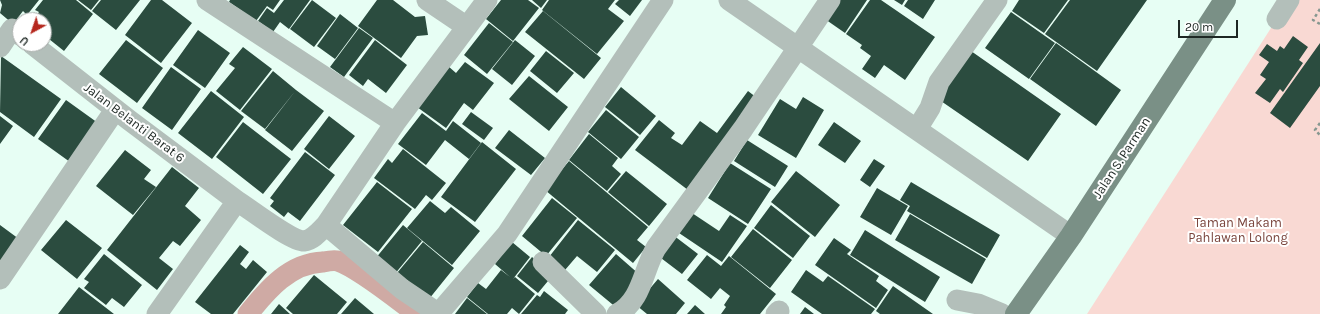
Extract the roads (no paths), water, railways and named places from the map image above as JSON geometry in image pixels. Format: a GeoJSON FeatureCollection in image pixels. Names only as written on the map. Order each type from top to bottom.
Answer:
{"type":"FeatureCollection","features":[{"type":"Feature","properties":{"kind":"main road","name":"Jalan S. Parman"},"geometry":{"type":"LineString","coordinates":[[1016,314],[1071,236],[1225,0]]}},
{"type":"Feature","properties":{"kind":"street"},"geometry":{"type":"LineString","coordinates":[[206,0],[395,123]]}},
{"type":"Feature","properties":{"kind":"street"},"geometry":{"type":"LineString","coordinates":[[427,0],[468,27]]}},
{"type":"Feature","properties":{"kind":"street","name":"Jalan Belanti Barat 6"},"geometry":{"type":"LineString","coordinates":[[42,52],[115,110],[237,201],[288,235],[303,241],[313,238],[326,225],[395,123],[487,0]]}},
{"type":"Feature","properties":{"kind":"street"},"geometry":{"type":"LineString","coordinates":[[326,225],[402,289],[439,314],[507,234],[663,0]]}},
{"type":"Feature","properties":{"kind":"street"},"geometry":{"type":"LineString","coordinates":[[729,0],[1071,236]]}},
{"type":"Feature","properties":{"kind":"street"},"geometry":{"type":"LineString","coordinates":[[617,314],[623,311],[634,299],[641,285],[648,260],[799,48],[830,0]]}},
{"type":"Feature","properties":{"kind":"street"},"geometry":{"type":"LineString","coordinates":[[918,129],[930,108],[939,82],[997,0]]}},
{"type":"Feature","properties":{"kind":"street"},"geometry":{"type":"LineString","coordinates":[[1277,19],[1289,0]]}},
{"type":"Feature","properties":{"kind":"street"},"geometry":{"type":"LineString","coordinates":[[0,47],[11,27]]}},
{"type":"Feature","properties":{"kind":"street"},"geometry":{"type":"LineString","coordinates":[[0,279],[115,110]]}},
{"type":"Feature","properties":{"kind":"street"},"geometry":{"type":"LineString","coordinates":[[157,314],[237,201]]}},
{"type":"Feature","properties":{"kind":"street"},"geometry":{"type":"LineString","coordinates":[[543,262],[596,314]]}},
{"type":"Feature","properties":{"kind":"street"},"geometry":{"type":"LineString","coordinates":[[957,300],[978,304],[1002,314]]}},
{"type":"Feature","properties":{"kind":"waterway"},"geometry":{"type":"LineString","coordinates":[[248,314],[271,287],[280,279],[300,267],[329,261],[338,261],[357,270],[417,314]]}},
{"type":"Feature","properties":{"kind":"park label","name":"Taman Makam Pahlawan Lolong"},"geometry":{"type":"Point","coordinates":[1238,230]}}]}
